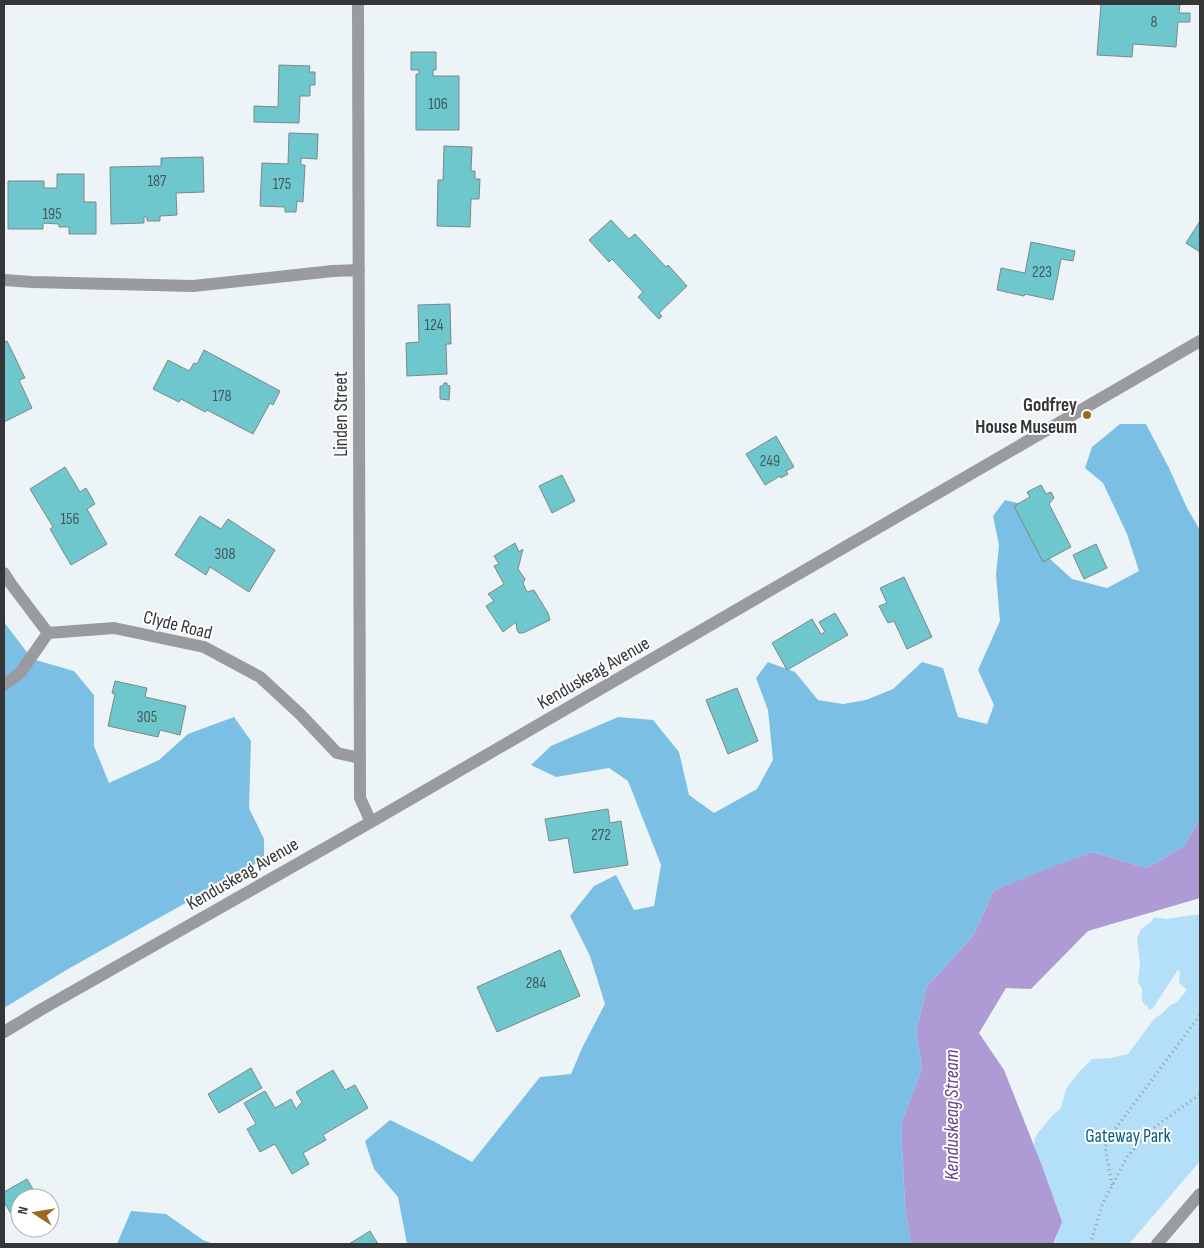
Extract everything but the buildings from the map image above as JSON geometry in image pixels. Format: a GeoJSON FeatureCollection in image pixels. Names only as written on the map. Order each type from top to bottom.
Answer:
{"type":"FeatureCollection","features":[{"type":"Feature","properties":{"kind":"street","name":"Linden Street"},"geometry":{"type":"LineString","coordinates":[[358,4],[360,798],[371,822]]}},
{"type":"Feature","properties":{"kind":"street"},"geometry":{"type":"LineString","coordinates":[[4,280],[192,286],[359,270]]}},
{"type":"Feature","properties":{"kind":"street","name":"Kenduskeag Avenue"},"geometry":{"type":"LineString","coordinates":[[4,1032],[1200,342]]}},
{"type":"Feature","properties":{"kind":"street"},"geometry":{"type":"LineString","coordinates":[[4,573],[48,633],[20,673],[4,685]]}},
{"type":"Feature","properties":{"kind":"street","name":"Clyde Road"},"geometry":{"type":"LineString","coordinates":[[48,633],[114,628],[204,647],[260,677],[300,714],[337,753],[360,758]]}},
{"type":"Feature","properties":{"kind":"street"},"geometry":{"type":"LineString","coordinates":[[1157,1244],[1200,1194]]}},
{"type":"Feature","properties":{"kind":"path"},"geometry":{"type":"LineString","coordinates":[[1112,1185],[1105,1147],[1113,1132],[1200,1015]]}},
{"type":"Feature","properties":{"kind":"path"},"geometry":{"type":"LineString","coordinates":[[1090,1244],[1103,1204],[1127,1157],[1152,1129],[1200,1094]]}},
{"type":"Feature","properties":{"kind":"green space","name":"Gateway Park"},"geometry":{"type":"Polygon","coordinates":[[[1200,914],[1200,1161],[1129,1244],[1054,1244],[1057,1234],[1034,1145],[1035,1138],[1061,1108],[1066,1089],[1092,1059],[1111,1058],[1128,1054],[1155,1018],[1177,1002],[1187,990],[1179,983],[1180,972],[1178,970],[1153,1008],[1149,1010],[1147,1005],[1145,1005],[1142,1001],[1142,989],[1138,982],[1140,964],[1137,938],[1141,929],[1151,922],[1154,917],[1166,919],[1200,914]]]}},
{"type":"Feature","properties":{"kind":"shaded area"},"geometry":{"type":"Polygon","coordinates":[[[1120,424],[1146,424],[1187,508],[1200,530],[1200,817],[1184,846],[1147,868],[1092,852],[994,890],[973,936],[927,986],[916,1032],[922,1068],[901,1124],[905,1207],[911,1244],[407,1244],[398,1197],[374,1169],[365,1141],[390,1120],[472,1162],[540,1077],[571,1074],[605,1004],[590,956],[570,916],[594,886],[616,875],[634,910],[654,906],[661,865],[628,781],[609,768],[556,777],[531,765],[551,746],[618,717],[653,720],[679,752],[689,795],[714,813],[757,789],[773,760],[768,710],[756,678],[768,662],[795,672],[818,700],[843,704],[866,700],[893,689],[922,662],[943,668],[958,717],[987,724],[994,705],[978,670],[1000,621],[996,575],[999,545],[993,516],[1005,500],[1025,505],[1038,548],[1072,579],[1107,588],[1139,571],[1127,534],[1103,483],[1085,468],[1092,447],[1120,424]]]}},
{"type":"Feature","properties":{"kind":"shaded area"},"geometry":{"type":"Polygon","coordinates":[[[4,622],[32,659],[74,671],[94,695],[94,746],[109,783],[159,760],[188,734],[234,717],[251,741],[249,808],[264,839],[264,859],[68,969],[4,1008],[4,622]]]}},
{"type":"Feature","properties":{"kind":"shaded area"},"geometry":{"type":"Polygon","coordinates":[[[131,1211],[166,1214],[203,1240],[213,1244],[117,1244],[131,1211]]]}},
{"type":"Feature","properties":{"kind":"water","name":"Kenduskeag Stream"},"geometry":{"type":"Polygon","coordinates":[[[1200,817],[1200,898],[1088,931],[1031,989],[1006,988],[979,1033],[1004,1070],[1062,1222],[1053,1244],[911,1244],[905,1207],[901,1124],[922,1068],[916,1032],[927,986],[973,936],[994,890],[1092,852],[1147,868],[1184,846],[1200,817]]]}},
{"type":"Feature","properties":{"kind":"place","name":"Godfrey House Museum"},"geometry":{"type":"Point","coordinates":[1087,415]}}]}
